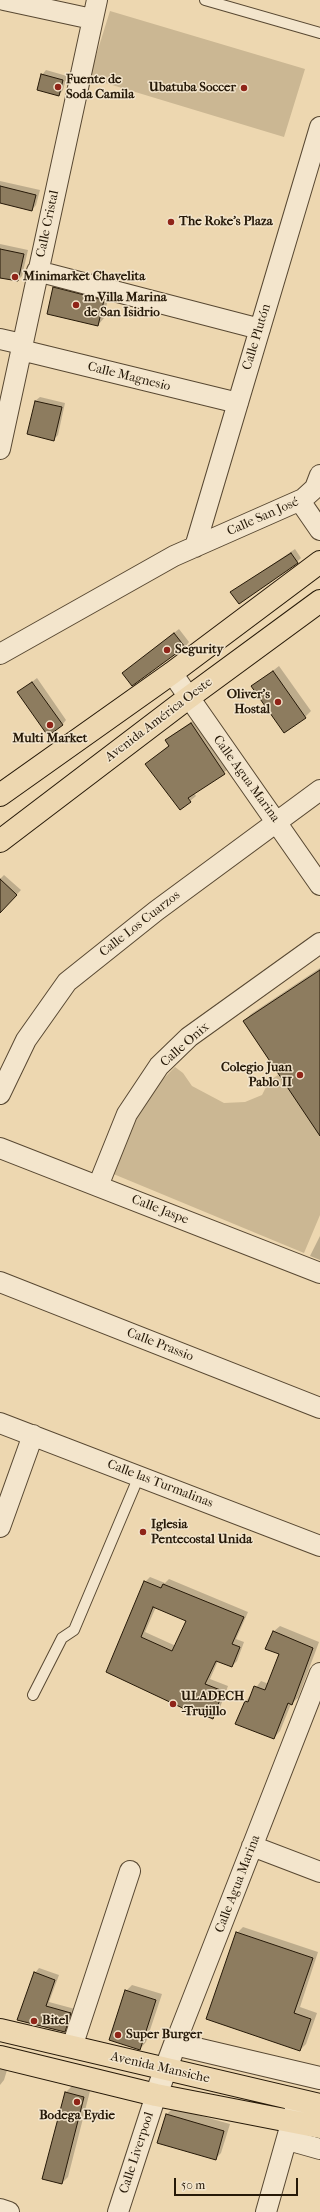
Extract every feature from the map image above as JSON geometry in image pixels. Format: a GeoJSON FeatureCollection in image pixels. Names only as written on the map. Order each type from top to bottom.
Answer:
{"type":"FeatureCollection","features":[{"type":"Feature","properties":{"kind":"main road"},"geometry":{"type":"LineString","coordinates":[[0,795],[172,673],[320,562]]}},
{"type":"Feature","properties":{"kind":"main road","name":"Avenida América Oeste"},"geometry":{"type":"LineString","coordinates":[[0,841],[188,698],[320,601]]}},
{"type":"Feature","properties":{"kind":"main road","name":"Avenida Mansiche"},"geometry":{"type":"LineString","coordinates":[[0,2030],[320,2105]]}},
{"type":"Feature","properties":{"kind":"main road","name":"Avenida Mansiche"},"geometry":{"type":"LineString","coordinates":[[0,2057],[156,2095],[290,2130],[320,2127]]}},
{"type":"Feature","properties":{"kind":"street"},"geometry":{"type":"LineString","coordinates":[[4,0],[92,19]]}},
{"type":"Feature","properties":{"kind":"street","name":"Calle Cristal"},"geometry":{"type":"LineString","coordinates":[[0,449],[37,271],[97,0]]}},
{"type":"Feature","properties":{"kind":"street","name":"Calle Plutón"},"geometry":{"type":"LineString","coordinates":[[195,547],[320,127]]}},
{"type":"Feature","properties":{"kind":"street"},"geometry":{"type":"LineString","coordinates":[[37,271],[260,329]]}},
{"type":"Feature","properties":{"kind":"street","name":"Calle Magnesio"},"geometry":{"type":"LineString","coordinates":[[0,339],[21,347],[238,403]]}},
{"type":"Feature","properties":{"kind":"street","name":"Calle San José"},"geometry":{"type":"LineString","coordinates":[[0,654],[174,556],[300,501],[315,488],[320,475]]}},
{"type":"Feature","properties":{"kind":"street"},"geometry":{"type":"LineString","coordinates":[[300,501],[320,530]]}},
{"type":"Feature","properties":{"kind":"street","name":"Calle Agua Marina"},"geometry":{"type":"LineString","coordinates":[[172,673],[188,698],[277,820],[320,885]]}},
{"type":"Feature","properties":{"kind":"street","name":"Calle Los Cuarzos"},"geometry":{"type":"LineString","coordinates":[[0,1094],[26,1040],[67,982],[156,911],[277,820],[320,790]]}},
{"type":"Feature","properties":{"kind":"street","name":"Calle Onix"},"geometry":{"type":"LineString","coordinates":[[98,1186],[127,1114],[159,1066],[189,1037],[320,944]]}},
{"type":"Feature","properties":{"kind":"street","name":"Calle Jaspe"},"geometry":{"type":"LineString","coordinates":[[0,1148],[320,1272]]}},
{"type":"Feature","properties":{"kind":"street","name":"Calle Prassio"},"geometry":{"type":"LineString","coordinates":[[0,1282],[320,1408]]}},
{"type":"Feature","properties":{"kind":"street","name":"Calle las Turmalinas"},"geometry":{"type":"LineString","coordinates":[[0,1423],[320,1546]]}},
{"type":"Feature","properties":{"kind":"street"},"geometry":{"type":"LineString","coordinates":[[0,1527],[34,1435]]}},
{"type":"Feature","properties":{"kind":"street","name":"Calle Agua Marina"},"geometry":{"type":"LineString","coordinates":[[156,2095],[320,1673]]}},
{"type":"Feature","properties":{"kind":"street"},"geometry":{"type":"LineString","coordinates":[[252,1846],[320,1872]]}},
{"type":"Feature","properties":{"kind":"street"},"geometry":{"type":"LineString","coordinates":[[72,2047],[130,1871]]}},
{"type":"Feature","properties":{"kind":"street","name":"Avenida Mansiche"},"geometry":{"type":"LineString","coordinates":[[175,2044],[320,2078]]}},
{"type":"Feature","properties":{"kind":"street","name":"Calle Liverpool"},"geometry":{"type":"LineString","coordinates":[[118,2212],[156,2095]]}},
{"type":"Feature","properties":{"kind":"street"},"geometry":{"type":"LineString","coordinates":[[266,2212],[290,2130],[297,2100]]}},
{"type":"Feature","properties":{"kind":"street"},"geometry":{"type":"LineString","coordinates":[[290,2130],[320,2149]]}},
{"type":"Feature","properties":{"kind":"street"},"geometry":{"type":"LineString","coordinates":[[0,2209],[9,2212]]}},
{"type":"Feature","properties":{"kind":"lane"},"geometry":{"type":"LineString","coordinates":[[205,0],[320,33]]}},
{"type":"Feature","properties":{"kind":"lane"},"geometry":{"type":"LineString","coordinates":[[32,1695],[62,1638],[74,1630],[139,1476]]}},
{"type":"Feature","properties":{"kind":"shaded area"},"geometry":{"type":"Polygon","coordinates":[[[110,11],[305,69],[284,137],[89,78],[110,11]]]}},
{"type":"Feature","properties":{"kind":"shaded area"},"geometry":{"type":"Polygon","coordinates":[[[175,1067],[183,1073],[192,1086],[224,1103],[245,1102],[262,1095],[269,1081],[278,1075],[320,1129],[320,1215],[304,1253],[111,1173],[130,1127],[162,1080],[175,1067]]]}},
{"type":"Feature","properties":{"kind":"building"},"geometry":{"type":"Polygon","coordinates":[[[41,74],[63,80],[59,96],[37,90],[41,74]]]}},
{"type":"Feature","properties":{"kind":"building"},"geometry":{"type":"Polygon","coordinates":[[[0,186],[36,195],[32,211],[0,203],[0,186]]]}},
{"type":"Feature","properties":{"kind":"building"},"geometry":{"type":"Polygon","coordinates":[[[0,249],[24,254],[18,281],[0,278],[0,249]]]}},
{"type":"Feature","properties":{"kind":"building","name":"m Villa Marina de San Isidrio"},"geometry":{"type":"Polygon","coordinates":[[[53,287],[104,300],[98,326],[47,314],[53,287]]]}},
{"type":"Feature","properties":{"kind":"building"},"geometry":{"type":"Polygon","coordinates":[[[35,401],[62,407],[54,441],[27,434],[35,401]]]}},
{"type":"Feature","properties":{"kind":"building"},"geometry":{"type":"Polygon","coordinates":[[[291,553],[298,563],[239,604],[230,592],[291,553]]]}},
{"type":"Feature","properties":{"kind":"building"},"geometry":{"type":"Polygon","coordinates":[[[174,633],[185,647],[132,686],[122,673],[174,633]]]}},
{"type":"Feature","properties":{"kind":"building","name":"Oliver's Hostal"},"geometry":{"type":"Polygon","coordinates":[[[273,671],[306,718],[284,733],[251,686],[273,671]]]}},
{"type":"Feature","properties":{"kind":"building"},"geometry":{"type":"Polygon","coordinates":[[[32,682],[63,725],[48,736],[17,692],[32,682]]]}},
{"type":"Feature","properties":{"kind":"building"},"geometry":{"type":"Polygon","coordinates":[[[191,723],[225,774],[188,798],[191,802],[180,810],[145,764],[169,746],[165,740],[191,723]]]}},
{"type":"Feature","properties":{"kind":"building"},"geometry":{"type":"Polygon","coordinates":[[[0,879],[17,895],[0,913],[0,879]]]}},
{"type":"Feature","properties":{"kind":"building","name":"Colegio Juan Pablo II"},"geometry":{"type":"Polygon","coordinates":[[[320,970],[320,1136],[243,1021],[320,970]]]}},
{"type":"Feature","properties":{"kind":"building"},"geometry":{"type":"Polygon","coordinates":[[[144,1581],[161,1588],[163,1584],[244,1617],[232,1644],[240,1647],[232,1667],[216,1661],[205,1684],[223,1691],[213,1719],[192,1710],[191,1712],[106,1672],[144,1581]],[[153,1607],[141,1637],[172,1651],[186,1621],[153,1607]]]}},
{"type":"Feature","properties":{"kind":"building"},"geometry":{"type":"Polygon","coordinates":[[[273,1631],[313,1648],[292,1705],[288,1703],[274,1739],[235,1724],[245,1701],[248,1702],[254,1686],[265,1690],[279,1654],[265,1649],[273,1631]]]}},
{"type":"Feature","properties":{"kind":"building"},"geometry":{"type":"Polygon","coordinates":[[[236,1932],[313,1958],[294,2013],[311,2019],[300,2051],[206,2019],[236,1932]]]}},
{"type":"Feature","properties":{"kind":"building"},"geometry":{"type":"Polygon","coordinates":[[[34,1972],[55,1980],[46,2006],[71,2013],[65,2032],[17,2020],[34,1972]]]}},
{"type":"Feature","properties":{"kind":"building"},"geometry":{"type":"Polygon","coordinates":[[[125,1990],[156,2000],[140,2050],[109,2040],[125,1990]]]}},
{"type":"Feature","properties":{"kind":"building"},"geometry":{"type":"Polygon","coordinates":[[[65,2092],[84,2097],[62,2184],[42,2179],[65,2092]]]}},
{"type":"Feature","properties":{"kind":"building"},"geometry":{"type":"Polygon","coordinates":[[[166,2114],[224,2131],[216,2160],[157,2143],[166,2114]]]}},
{"type":"Feature","properties":{"kind":"place","name":"Fuente de Soda Camila"},"geometry":{"type":"Point","coordinates":[58,87]}},
{"type":"Feature","properties":{"kind":"place","name":"Ubatuba Soccer"},"geometry":{"type":"Point","coordinates":[244,88]}},
{"type":"Feature","properties":{"kind":"place","name":"The Roke's Plaza"},"geometry":{"type":"Point","coordinates":[171,222]}},
{"type":"Feature","properties":{"kind":"place","name":"Minimarket Chavelita"},"geometry":{"type":"Point","coordinates":[15,277]}},
{"type":"Feature","properties":{"kind":"place","name":"m Villa Marina de San Isidrio"},"geometry":{"type":"Point","coordinates":[76,305]}},
{"type":"Feature","properties":{"kind":"place","name":"Segurity"},"geometry":{"type":"Point","coordinates":[167,650]}},
{"type":"Feature","properties":{"kind":"place","name":"Oliver's Hostal"},"geometry":{"type":"Point","coordinates":[278,702]}},
{"type":"Feature","properties":{"kind":"place","name":"Multi Market"},"geometry":{"type":"Point","coordinates":[50,725]}},
{"type":"Feature","properties":{"kind":"place","name":"Colegio Juan Pablo II"},"geometry":{"type":"Point","coordinates":[300,1075]}},
{"type":"Feature","properties":{"kind":"place","name":"Iglesia Pentecostal Unida"},"geometry":{"type":"Point","coordinates":[143,1532]}},
{"type":"Feature","properties":{"kind":"place","name":"ULADECH -Trujillo"},"geometry":{"type":"Point","coordinates":[173,1704]}},
{"type":"Feature","properties":{"kind":"place","name":"Bitel"},"geometry":{"type":"Point","coordinates":[34,2021]}},
{"type":"Feature","properties":{"kind":"place","name":"Super Burger"},"geometry":{"type":"Point","coordinates":[118,2035]}},
{"type":"Feature","properties":{"kind":"place","name":"Bodega Eydie"},"geometry":{"type":"Point","coordinates":[77,2102]}}]}
